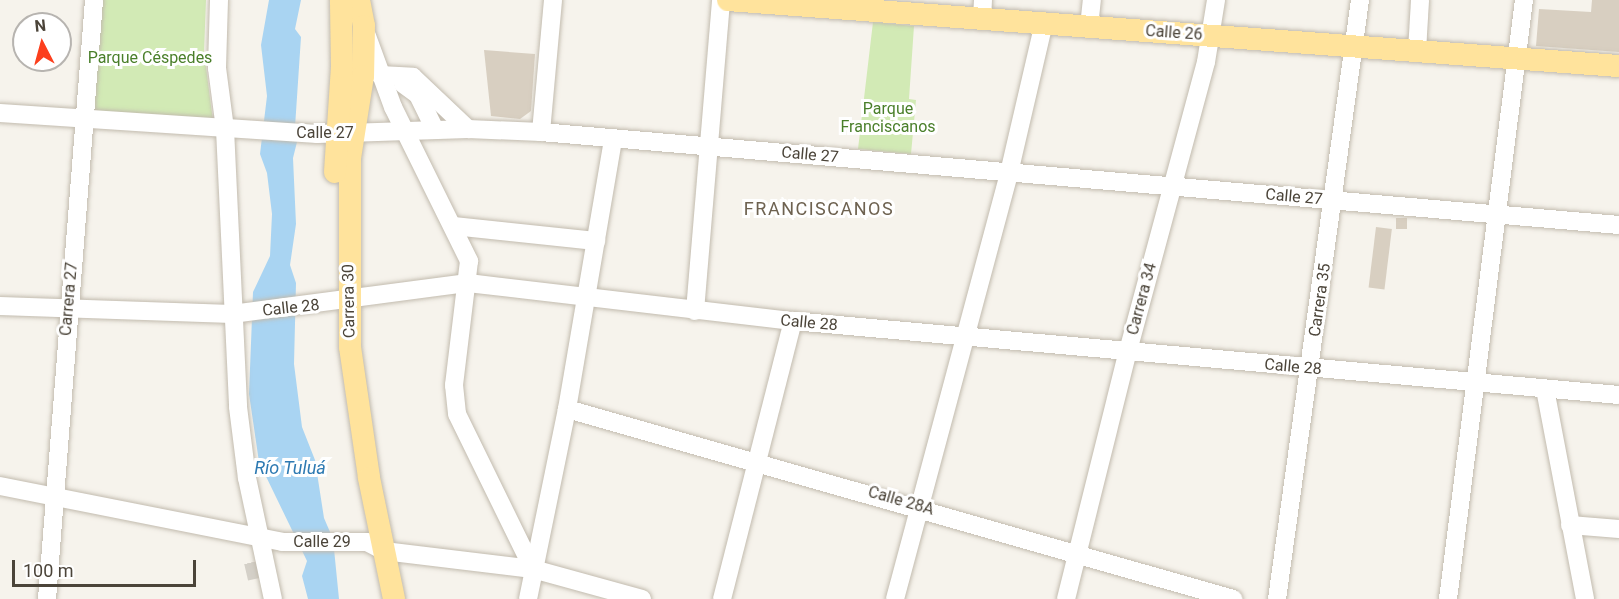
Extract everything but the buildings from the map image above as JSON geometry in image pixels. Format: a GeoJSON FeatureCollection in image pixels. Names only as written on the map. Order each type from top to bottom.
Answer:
{"type":"FeatureCollection","features":[{"type":"Feature","properties":{"kind":"main road","name":"Carrera 30"},"geometry":{"type":"LineString","coordinates":[[341,0],[343,40],[336,134],[350,158],[341,302],[357,405],[375,547],[379,599]]}},
{"type":"Feature","properties":{"kind":"main road","name":"Carrera 30"},"geometry":{"type":"LineString","coordinates":[[336,134],[363,76],[364,26],[359,0]]}},
{"type":"Feature","properties":{"kind":"main road","name":"Calle 26"},"geometry":{"type":"LineString","coordinates":[[728,0],[983,9],[1044,23],[1619,66]]}},
{"type":"Feature","properties":{"kind":"main road","name":"Carrera 30"},"geometry":{"type":"LineString","coordinates":[[375,547],[394,599]]}},
{"type":"Feature","properties":{"kind":"street","name":"Carrera 27"},"geometry":{"type":"LineString","coordinates":[[47,599],[94,0]]}},
{"type":"Feature","properties":{"kind":"street"},"geometry":{"type":"LineString","coordinates":[[219,0],[217,68],[225,129],[238,314],[244,460],[273,596]]}},
{"type":"Feature","properties":{"kind":"street"},"geometry":{"type":"LineString","coordinates":[[541,132],[553,0]]}},
{"type":"Feature","properties":{"kind":"street"},"geometry":{"type":"LineString","coordinates":[[695,311],[721,0]]}},
{"type":"Feature","properties":{"kind":"street"},"geometry":{"type":"LineString","coordinates":[[1089,27],[1092,0]]}},
{"type":"Feature","properties":{"kind":"street","name":"Carrera 34"},"geometry":{"type":"LineString","coordinates":[[1066,599],[1128,351],[1212,36],[1216,0]]}},
{"type":"Feature","properties":{"kind":"street","name":"Carrera 35"},"geometry":{"type":"LineString","coordinates":[[1277,599],[1335,201],[1356,47],[1360,0]]}},
{"type":"Feature","properties":{"kind":"street"},"geometry":{"type":"LineString","coordinates":[[1417,51],[1420,0]]}},
{"type":"Feature","properties":{"kind":"street"},"geometry":{"type":"LineString","coordinates":[[1448,599],[1478,383],[1519,59],[1524,0]]}},
{"type":"Feature","properties":{"kind":"street"},"geometry":{"type":"LineString","coordinates":[[895,599],[918,506],[1009,173],[1044,23]]}},
{"type":"Feature","properties":{"kind":"street"},"geometry":{"type":"LineString","coordinates":[[364,26],[382,79],[469,261],[454,384],[457,414],[533,569]]}},
{"type":"Feature","properties":{"kind":"street"},"geometry":{"type":"LineString","coordinates":[[382,79],[413,77],[468,129]]}},
{"type":"Feature","properties":{"kind":"street"},"geometry":{"type":"LineString","coordinates":[[382,79],[413,88],[435,130]]}},
{"type":"Feature","properties":{"kind":"street","name":"Calle 27"},"geometry":{"type":"LineString","coordinates":[[0,113],[225,129],[336,134],[468,129],[541,132],[1619,225]]}},
{"type":"Feature","properties":{"kind":"street"},"geometry":{"type":"LineString","coordinates":[[528,599],[567,409],[613,139]]}},
{"type":"Feature","properties":{"kind":"street"},"geometry":{"type":"LineString","coordinates":[[453,226],[596,241]]}},
{"type":"Feature","properties":{"kind":"street","name":"Calle 28"},"geometry":{"type":"LineString","coordinates":[[0,306],[68,311],[238,314],[309,307],[468,283],[586,300],[793,321],[1619,395]]}},
{"type":"Feature","properties":{"kind":"street"},"geometry":{"type":"LineString","coordinates":[[722,599],[793,321]]}},
{"type":"Feature","properties":{"kind":"street"},"geometry":{"type":"LineString","coordinates":[[1545,389],[1585,599]]}},
{"type":"Feature","properties":{"kind":"street","name":"Calle 28A"},"geometry":{"type":"LineString","coordinates":[[567,409],[918,506],[1233,599]]}},
{"type":"Feature","properties":{"kind":"street","name":"Calle 29"},"geometry":{"type":"LineString","coordinates":[[0,486],[260,541],[339,540],[533,569],[642,599]]}},
{"type":"Feature","properties":{"kind":"street"},"geometry":{"type":"LineString","coordinates":[[1570,525],[1619,530]]}},
{"type":"Feature","properties":{"kind":"street"},"geometry":{"type":"LineString","coordinates":[[260,541],[255,570],[273,596]]}},
{"type":"Feature","properties":{"kind":"green space","name":"Parque Céspedes"},"geometry":{"type":"Polygon","coordinates":[[[101,0],[206,0],[204,52],[213,121],[89,111],[101,0]]]}},
{"type":"Feature","properties":{"kind":"green space","name":"Parque Franciscanos"},"geometry":{"type":"Polygon","coordinates":[[[873,22],[914,26],[909,99],[916,100],[911,154],[858,149],[873,22]]]}},
{"type":"Feature","properties":{"kind":"water","name":"Río Tuluá"},"geometry":{"type":"Polygon","coordinates":[[[269,0],[301,0],[295,29],[301,37],[295,127],[299,134],[293,158],[296,224],[290,265],[296,283],[294,364],[302,427],[315,460],[324,518],[333,539],[339,599],[308,599],[302,576],[307,561],[259,462],[249,394],[253,292],[270,256],[272,214],[267,173],[260,154],[267,96],[261,45],[269,0]]]}},
{"type":"Feature","properties":{"kind":"tunnel"},"geometry":{"type":"LineString","coordinates":[[253,562],[257,579]]}},
{"type":"Feature","properties":{"kind":"district","name":"FRANCISCANOS"},"geometry":{"type":"Point","coordinates":[819,209]}}]}
